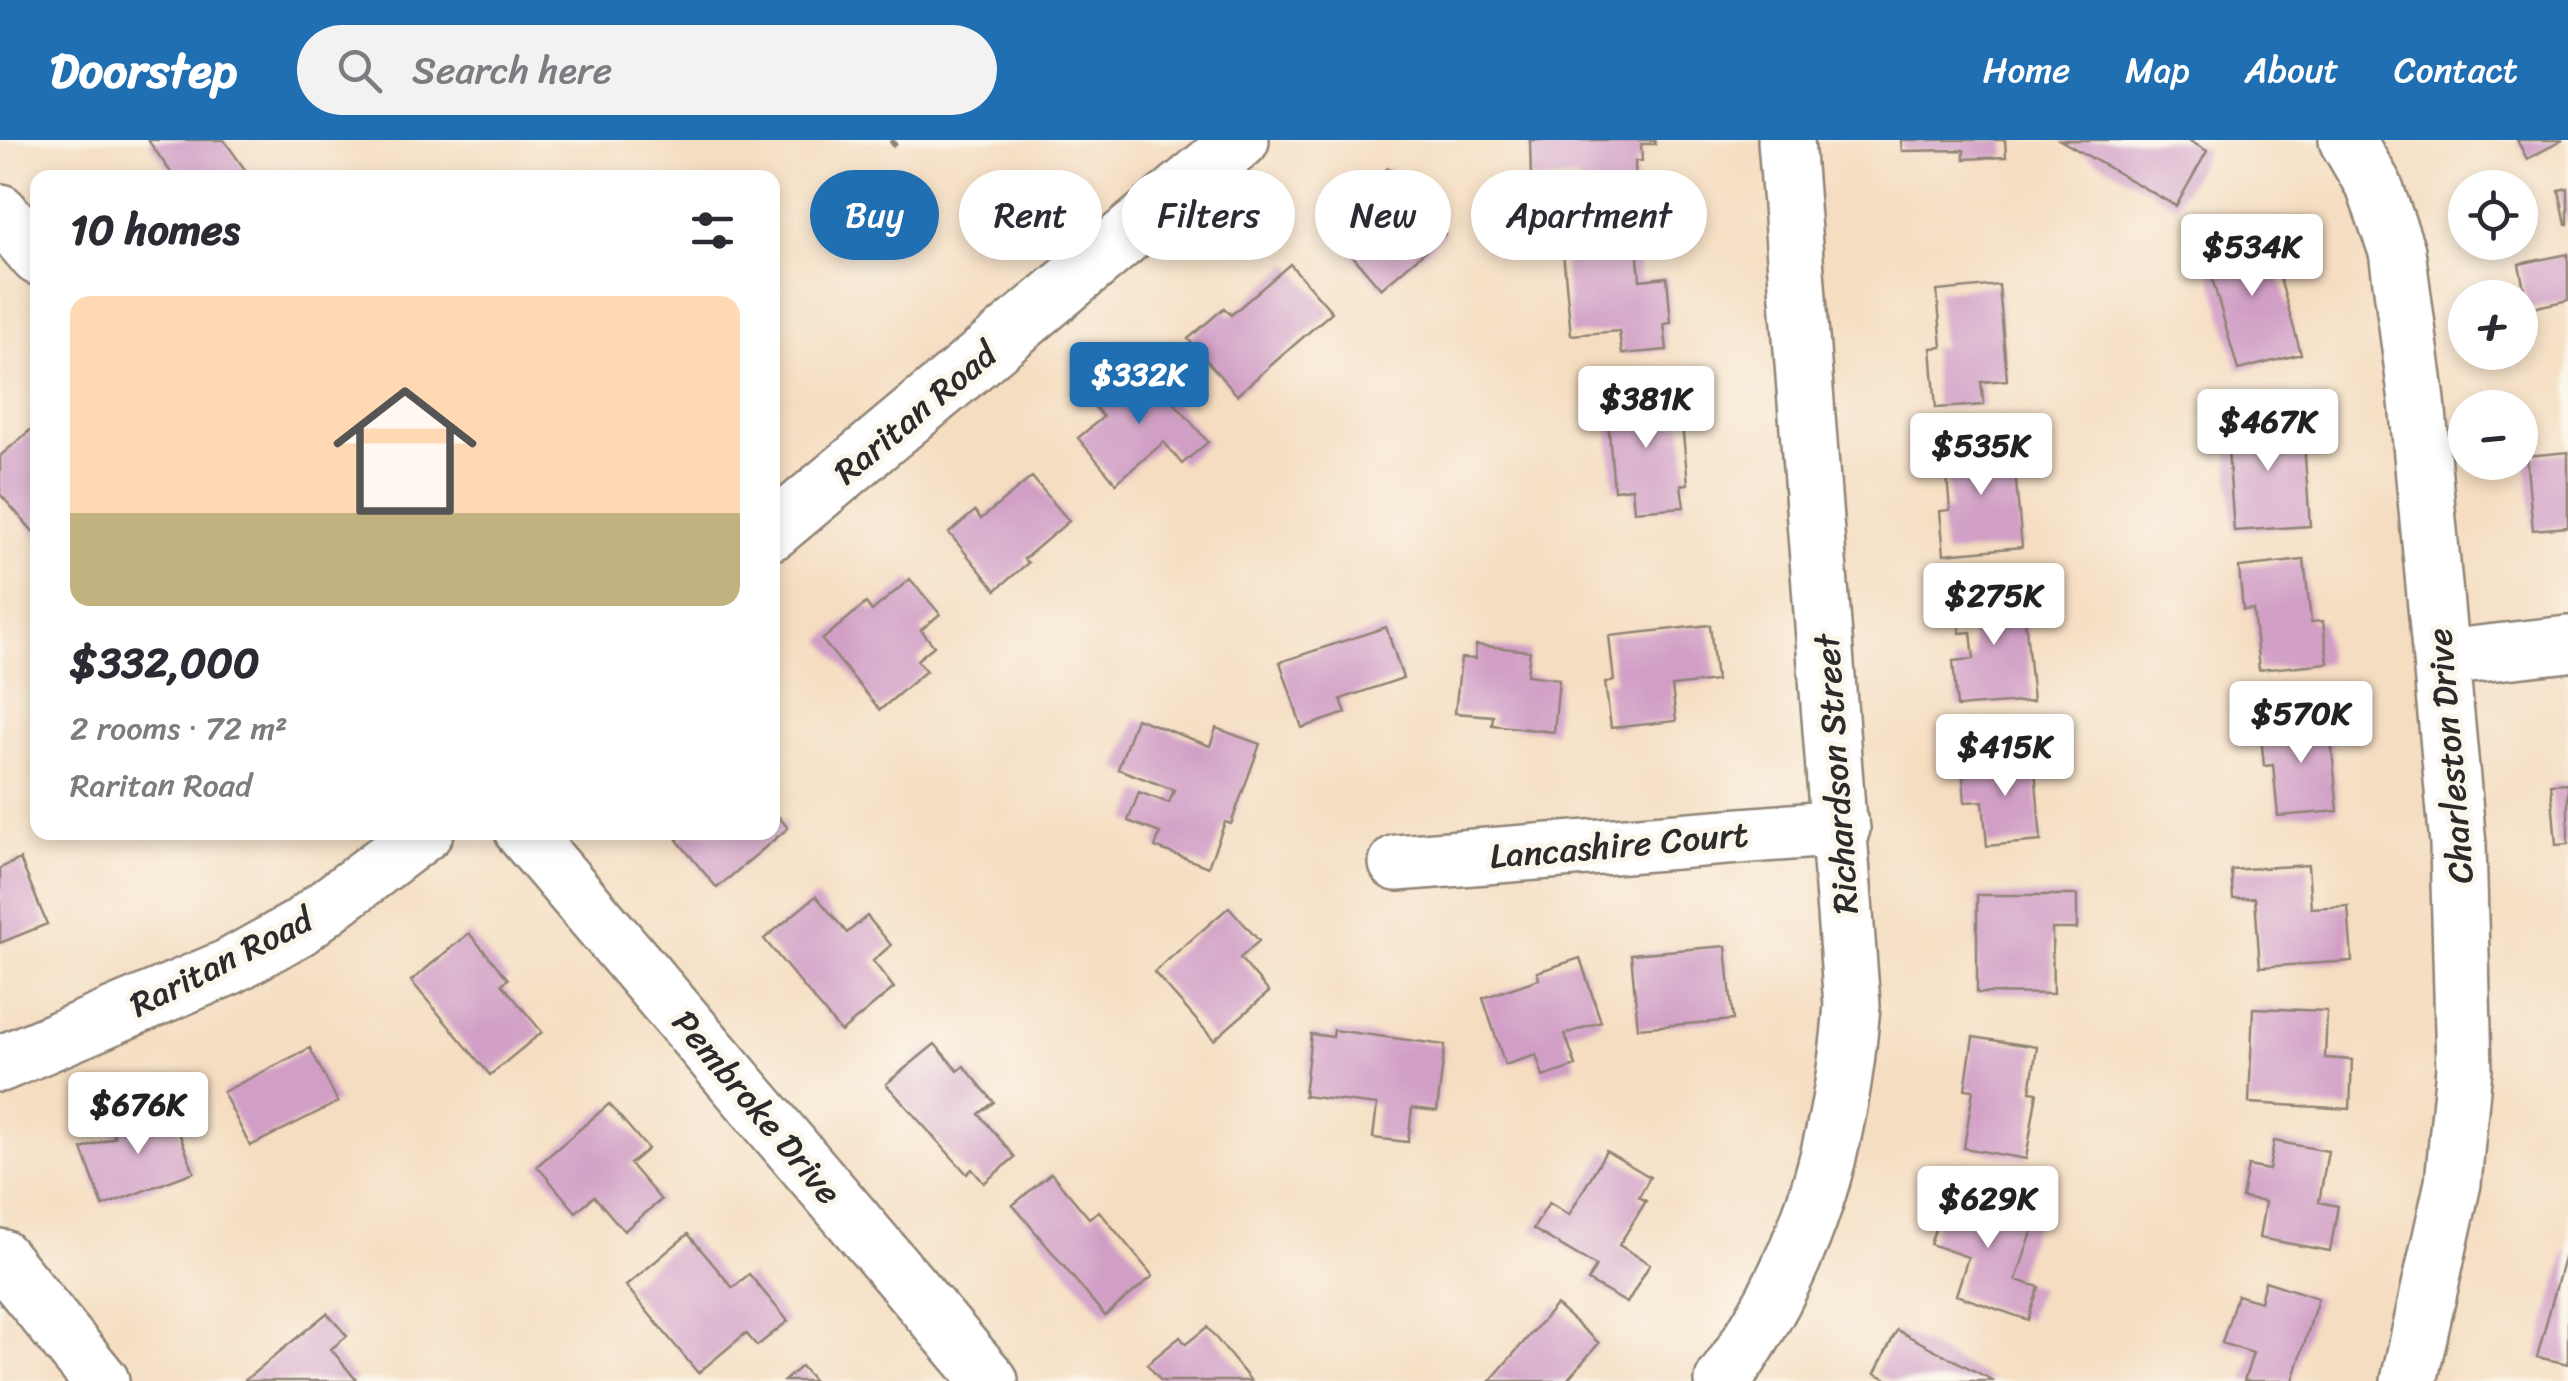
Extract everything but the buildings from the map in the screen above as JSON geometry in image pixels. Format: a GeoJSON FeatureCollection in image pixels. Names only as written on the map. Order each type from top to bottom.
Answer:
{"type":"FeatureCollection","features":[{"type":"Feature","properties":{"kind":"street","name":"Raritan Road"},"geometry":{"type":"LineString","coordinates":[[780,525],[1241,140]]}},
{"type":"Feature","properties":{"kind":"street","name":"Richardson Street"},"geometry":{"type":"LineString","coordinates":[[1723,1381],[1790,1265],[1816,1206],[1836,1138],[1852,1006],[1842,828],[1786,140]]}},
{"type":"Feature","properties":{"kind":"street","name":"Charleston Drive"},"geometry":{"type":"LineString","coordinates":[[2346,140],[2374,186],[2398,251],[2443,658],[2459,863],[2464,1068],[2453,1182],[2409,1381]]}},
{"type":"Feature","properties":{"kind":"street"},"geometry":{"type":"LineString","coordinates":[[0,212],[30,248]]}},
{"type":"Feature","properties":{"kind":"street"},"geometry":{"type":"LineString","coordinates":[[2443,658],[2568,644]]}},
{"type":"Feature","properties":{"kind":"street","name":"Lancashire Court"},"geometry":{"type":"LineString","coordinates":[[1397,863],[1842,828]]}},
{"type":"Feature","properties":{"kind":"street","name":"Raritan Road"},"geometry":{"type":"LineString","coordinates":[[0,1064],[247,957],[356,888],[414,840]]}},
{"type":"Feature","properties":{"kind":"street","name":"Pembroke Drive"},"geometry":{"type":"LineString","coordinates":[[530,840],[990,1381]]}},
{"type":"Feature","properties":{"kind":"street"},"geometry":{"type":"LineString","coordinates":[[0,1257],[100,1381]]}},
{"type":"Feature","properties":{"kind":"path"},"geometry":{"type":"LineString","coordinates":[[891,140],[897,149]]}}]}
